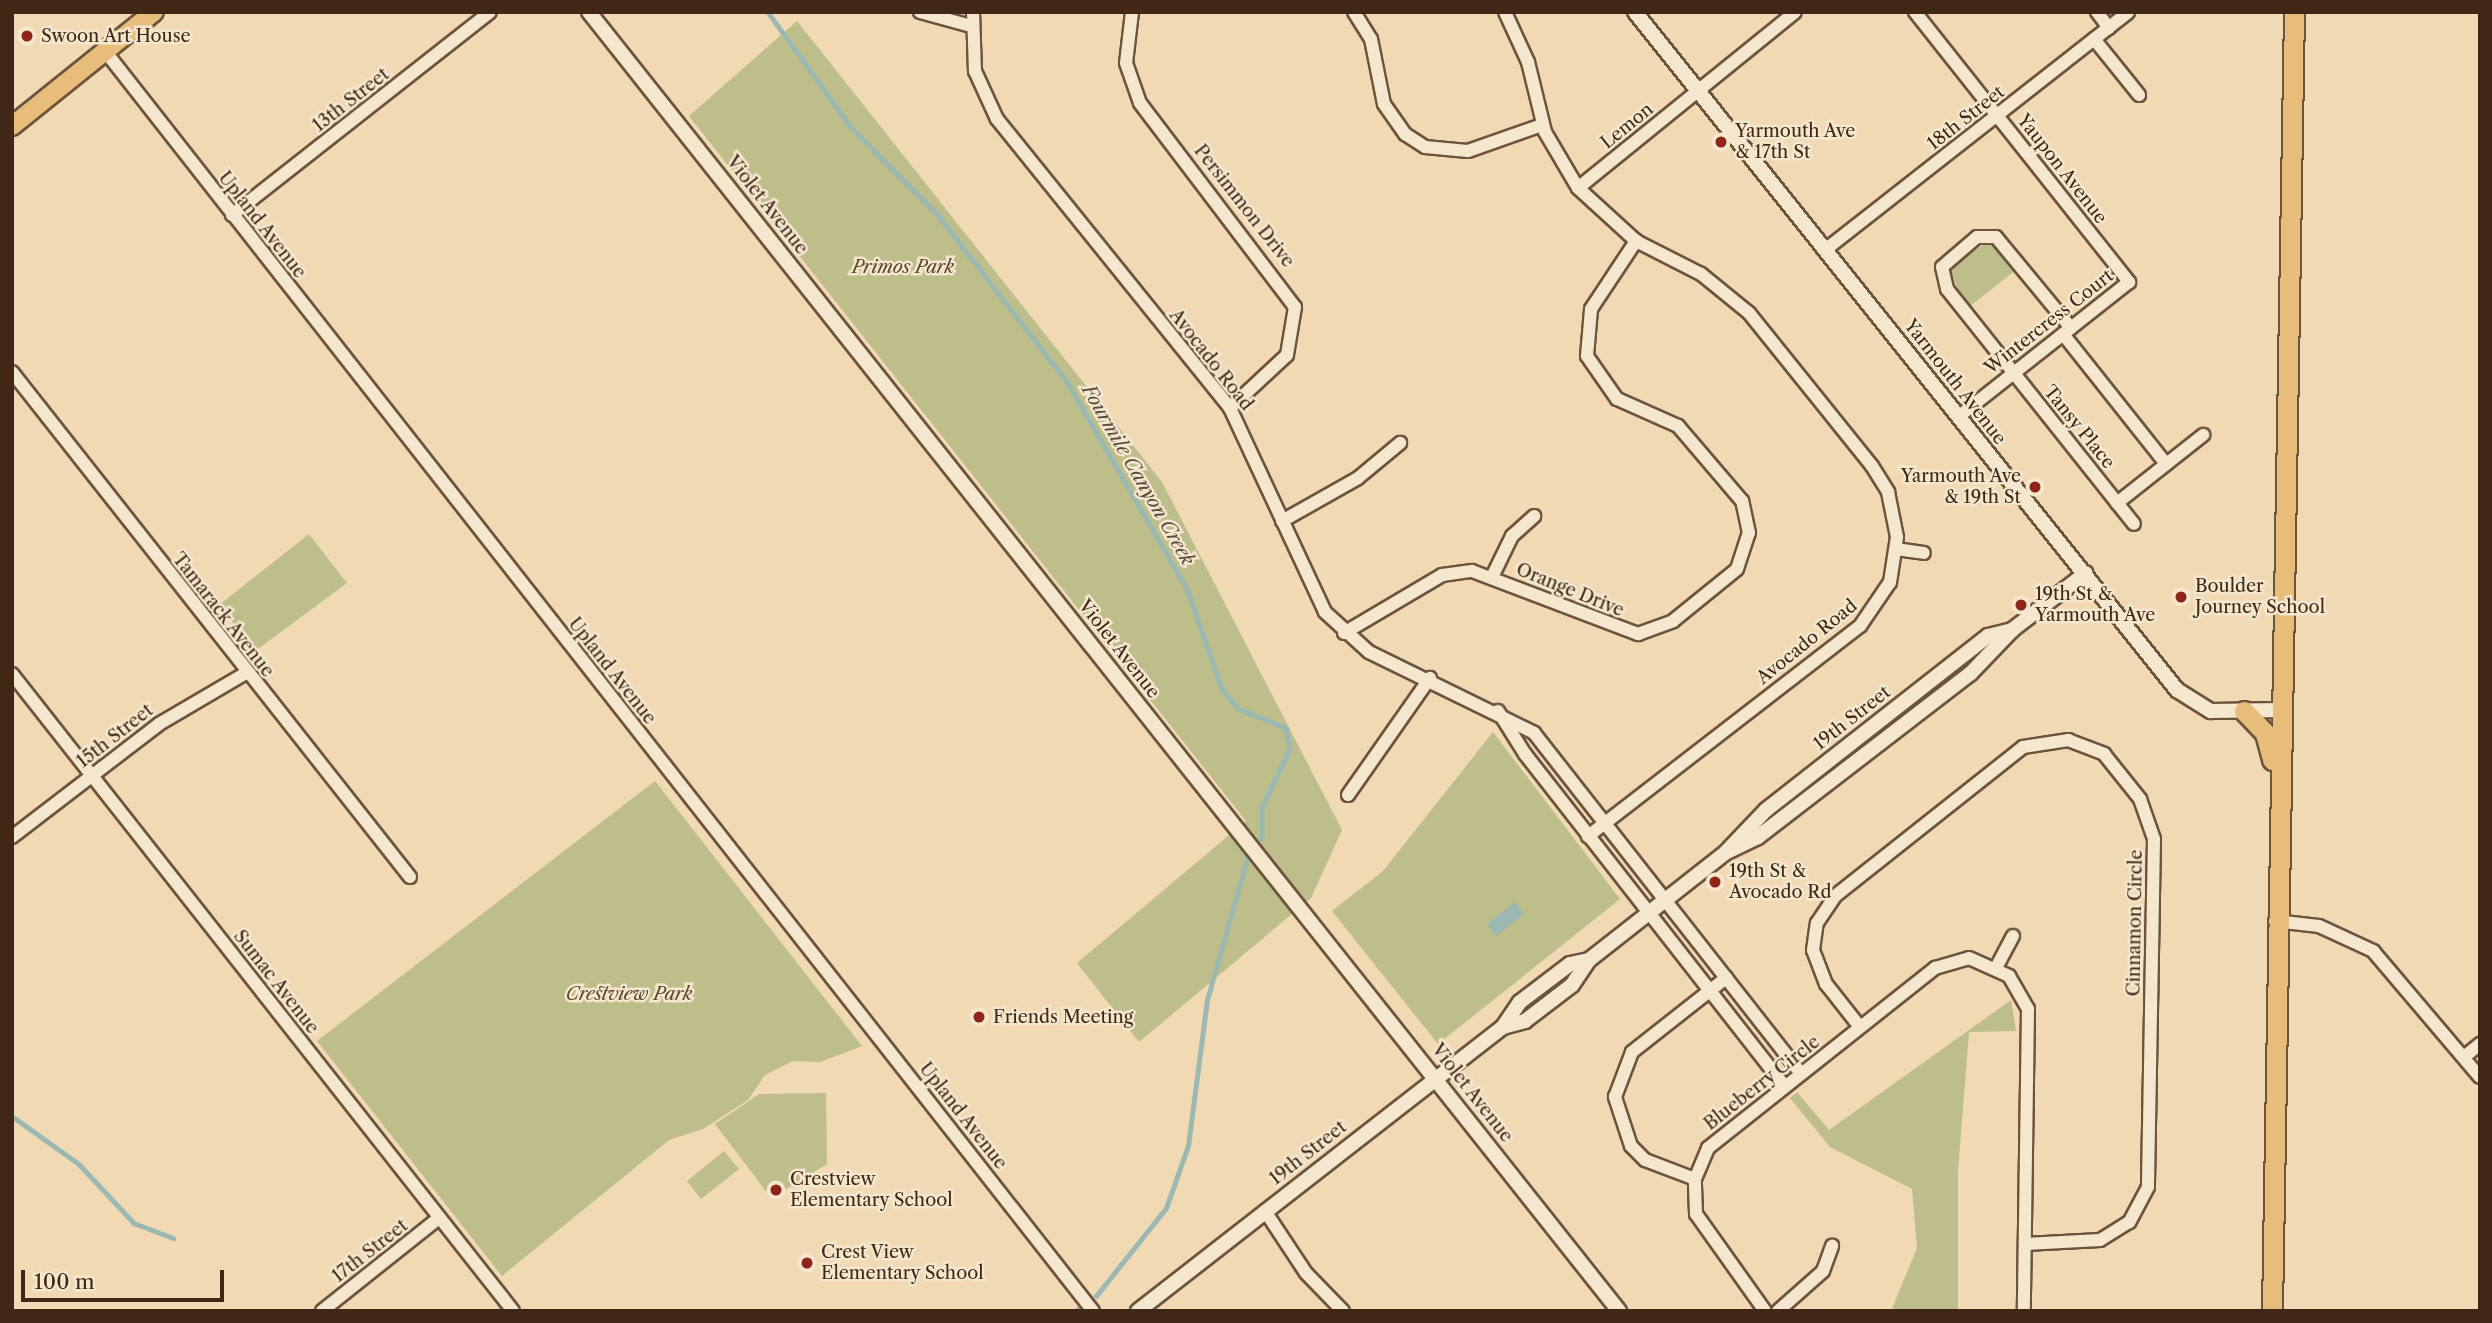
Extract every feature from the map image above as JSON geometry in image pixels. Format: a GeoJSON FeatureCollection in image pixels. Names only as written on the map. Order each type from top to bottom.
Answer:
{"type":"FeatureCollection","features":[{"type":"Feature","properties":{"kind":"highway"},"geometry":{"type":"LineString","coordinates":[[2272,1311],[2275,921],[2294,12]]}},
{"type":"Feature","properties":{"kind":"highway"},"geometry":{"type":"LineString","coordinates":[[2244,711],[2264,733],[2278,785]]}},
{"type":"Feature","properties":{"kind":"main road"},"geometry":{"type":"LineString","coordinates":[[12,126],[152,13]]}},
{"type":"Feature","properties":{"kind":"street","name":"13th Street"},"geometry":{"type":"LineString","coordinates":[[232,215],[491,12]]}},
{"type":"Feature","properties":{"kind":"street","name":"Violet Avenue"},"geometry":{"type":"LineString","coordinates":[[589,12],[1619,1311]]}},
{"type":"Feature","properties":{"kind":"street"},"geometry":{"type":"LineString","coordinates":[[920,12],[971,26]]}},
{"type":"Feature","properties":{"kind":"street","name":"Avocado Road"},"geometry":{"type":"LineString","coordinates":[[973,12],[971,26],[975,71],[997,119],[1230,408],[1320,604],[1344,633],[1498,711],[1534,733],[1801,1074]]}},
{"type":"Feature","properties":{"kind":"street","name":"Persimmon Drive"},"geometry":{"type":"LineString","coordinates":[[1132,12],[1126,63],[1140,103],[1295,307],[1287,355],[1230,408]]}},
{"type":"Feature","properties":{"kind":"street"},"geometry":{"type":"LineString","coordinates":[[1354,12],[1371,39],[1388,112],[1425,147],[1468,151],[1542,125]]}},
{"type":"Feature","properties":{"kind":"street","name":"Avocado Road"},"geometry":{"type":"LineString","coordinates":[[1506,12],[1528,62],[1542,125],[1578,188],[1636,241],[1671,252],[1749,313],[1872,466],[1895,514],[1896,549],[1889,582],[1860,626],[1588,836]]}},
{"type":"Feature","properties":{"kind":"street","name":"Yarmouth Avenue"},"geometry":{"type":"LineString","coordinates":[[1635,12],[2182,695],[2206,709],[2280,710]]}},
{"type":"Feature","properties":{"kind":"street"},"geometry":{"type":"LineString","coordinates":[[1697,90],[1795,12]]}},
{"type":"Feature","properties":{"kind":"street","name":"Yaupon Avenue"},"geometry":{"type":"LineString","coordinates":[[1915,12],[2129,282]]}},
{"type":"Feature","properties":{"kind":"street"},"geometry":{"type":"LineString","coordinates":[[2096,12],[2109,28]]}},
{"type":"Feature","properties":{"kind":"street","name":"18th Street"},"geometry":{"type":"LineString","coordinates":[[1825,250],[2128,12]]}},
{"type":"Feature","properties":{"kind":"street"},"geometry":{"type":"LineString","coordinates":[[2095,39],[2139,95]]}},
{"type":"Feature","properties":{"kind":"street","name":"Upland Avenue"},"geometry":{"type":"LineString","coordinates":[[105,51],[1093,1311]]}},
{"type":"Feature","properties":{"kind":"street","name":"Lemon"},"geometry":{"type":"LineString","coordinates":[[1578,188],[1697,90]]}},
{"type":"Feature","properties":{"kind":"street","name":"Tansy Place"},"geometry":{"type":"LineString","coordinates":[[2067,331],[1996,237],[1977,237],[1952,255],[1942,267],[1942,282],[2134,524]]}},
{"type":"Feature","properties":{"kind":"street","name":"Orange Drive"},"geometry":{"type":"LineString","coordinates":[[1344,633],[1441,575],[1472,570],[1638,634],[1673,621],[1737,569],[1747,549],[1742,501],[1693,440],[1661,415],[1617,399],[1587,356],[1591,309],[1636,241]]}},
{"type":"Feature","properties":{"kind":"street","name":"Wintercress Court"},"geometry":{"type":"LineString","coordinates":[[1958,417],[2129,282]]}},
{"type":"Feature","properties":{"kind":"street"},"geometry":{"type":"LineString","coordinates":[[2067,331],[2166,464]]}},
{"type":"Feature","properties":{"kind":"street","name":"Tamarack Avenue"},"geometry":{"type":"LineString","coordinates":[[12,372],[246,673],[410,877]]}},
{"type":"Feature","properties":{"kind":"street"},"geometry":{"type":"LineString","coordinates":[[2117,503],[2203,435]]}},
{"type":"Feature","properties":{"kind":"street"},"geometry":{"type":"LineString","coordinates":[[1282,521],[1357,478],[1401,443]]}},
{"type":"Feature","properties":{"kind":"street"},"geometry":{"type":"LineString","coordinates":[[1492,577],[1512,536],[1534,516]]}},
{"type":"Feature","properties":{"kind":"street"},"geometry":{"type":"LineString","coordinates":[[1896,549],[1924,553]]}},
{"type":"Feature","properties":{"kind":"street","name":"19th Street"},"geometry":{"type":"LineString","coordinates":[[1138,1311],[1503,1027],[1520,1002],[1575,961],[1589,960],[1666,900],[1726,852],[1766,810],[1988,636],[2012,630],[2085,573]]}},
{"type":"Feature","properties":{"kind":"street","name":"15th Street"},"geometry":{"type":"LineString","coordinates":[[12,837],[190,703],[246,673]]}},
{"type":"Feature","properties":{"kind":"street","name":"Sumac Avenue"},"geometry":{"type":"LineString","coordinates":[[12,674],[513,1311]]}},
{"type":"Feature","properties":{"kind":"street"},"geometry":{"type":"LineString","coordinates":[[1348,795],[1430,678]]}},
{"type":"Feature","properties":{"kind":"street","name":"Avocado Road"},"geometry":{"type":"LineString","coordinates":[[1498,711],[1588,836],[1785,1087]]}},
{"type":"Feature","properties":{"kind":"street"},"geometry":{"type":"LineString","coordinates":[[2068,740],[2069,725]]}},
{"type":"Feature","properties":{"kind":"street","name":"Cinnamon Circle"},"geometry":{"type":"LineString","coordinates":[[1860,1027],[1820,973],[1808,935],[1841,890],[2012,754],[2035,743],[2068,740],[2092,747],[2114,765],[2148,812],[2154,839],[2148,1187],[2132,1226],[2089,1243],[2025,1244]]}},
{"type":"Feature","properties":{"kind":"street"},"geometry":{"type":"LineString","coordinates":[[2275,921],[2326,928],[2373,951],[2480,1077]]}},
{"type":"Feature","properties":{"kind":"street"},"geometry":{"type":"LineString","coordinates":[[2013,936],[1997,966],[2026,1000],[2029,1021],[2024,1311]]}},
{"type":"Feature","properties":{"kind":"street","name":"Blueberry Circle"},"geometry":{"type":"LineString","coordinates":[[1695,1179],[1708,1148],[1946,962],[1969,958],[1997,966]]}},
{"type":"Feature","properties":{"kind":"street"},"geometry":{"type":"LineString","coordinates":[[1726,978],[1632,1052],[1609,1096],[1630,1146],[1645,1160],[1695,1179],[1702,1231],[1765,1311]]}},
{"type":"Feature","properties":{"kind":"street"},"geometry":{"type":"LineString","coordinates":[[2464,1057],[2480,1044]]}},
{"type":"Feature","properties":{"kind":"street"},"geometry":{"type":"LineString","coordinates":[[1265,1211],[1306,1273],[1343,1311]]}},
{"type":"Feature","properties":{"kind":"street","name":"17th Street"},"geometry":{"type":"LineString","coordinates":[[322,1311],[439,1218]]}},
{"type":"Feature","properties":{"kind":"street"},"geometry":{"type":"LineString","coordinates":[[1778,1311],[1823,1271],[1832,1246]]}},
{"type":"Feature","properties":{"kind":"green space","name":"Primos Park"},"geometry":{"type":"Polygon","coordinates":[[[797,21],[1162,482],[1342,830],[1311,898],[1139,1042],[1077,963],[1246,821],[689,116],[797,21]]]}},
{"type":"Feature","properties":{"kind":"green space"},"geometry":{"type":"Polygon","coordinates":[[[1989,241],[2017,269],[1969,307],[1947,269],[1989,241]]]}},
{"type":"Feature","properties":{"kind":"green space"},"geometry":{"type":"Polygon","coordinates":[[[309,534],[347,583],[255,651],[219,605],[309,534]]]}},
{"type":"Feature","properties":{"kind":"green space"},"geometry":{"type":"Polygon","coordinates":[[[1493,732],[1620,899],[1438,1044],[1332,911],[1383,871],[1493,732]]]}},
{"type":"Feature","properties":{"kind":"green space","name":"Crestview Park"},"geometry":{"type":"Polygon","coordinates":[[[655,781],[862,1046],[820,1062],[793,1061],[765,1075],[748,1100],[703,1129],[669,1140],[502,1276],[317,1041],[655,781]]]}},
{"type":"Feature","properties":{"kind":"green space"},"geometry":{"type":"Polygon","coordinates":[[[2011,1000],[2016,1031],[1969,1032],[1958,1171],[1958,1311],[1891,1311],[1917,1248],[1912,1189],[1830,1147],[1790,1098],[1797,1092],[1829,1130],[2011,1000]]]}},
{"type":"Feature","properties":{"kind":"green space"},"geometry":{"type":"Polygon","coordinates":[[[826,1093],[827,1164],[771,1198],[715,1124],[759,1094],[826,1093]]]}},
{"type":"Feature","properties":{"kind":"green space"},"geometry":{"type":"Polygon","coordinates":[[[724,1151],[739,1169],[701,1199],[687,1181],[724,1151]]]}},
{"type":"Feature","properties":{"kind":"water"},"geometry":{"type":"Polygon","coordinates":[[[1515,902],[1524,914],[1496,936],[1487,924],[1515,902]]]}},
{"type":"Feature","properties":{"kind":"waterway","name":"Fourmile Canyon Creek"},"geometry":{"type":"LineString","coordinates":[[768,12],[851,127],[937,214],[1068,383],[1188,591],[1222,689],[1239,709],[1286,728],[1290,749],[1262,808],[1262,839]]}},
{"type":"Feature","properties":{"kind":"waterway","name":"Fourmile Canyon Creek"},"geometry":{"type":"LineString","coordinates":[[1096,1296],[1166,1208],[1188,1146],[1207,1000],[1247,859]]}},
{"type":"Feature","properties":{"kind":"waterway"},"geometry":{"type":"LineString","coordinates":[[12,1116],[79,1164],[134,1223],[173,1238]]}},
{"type":"Feature","properties":{"kind":"place","name":"Swoon Art House"},"geometry":{"type":"Point","coordinates":[27,36]}},
{"type":"Feature","properties":{"kind":"place","name":"Yarmouth Ave & 17th St"},"geometry":{"type":"Point","coordinates":[1721,142]}},
{"type":"Feature","properties":{"kind":"place","name":"Yarmouth Ave & 19th St"},"geometry":{"type":"Point","coordinates":[2035,487]}},
{"type":"Feature","properties":{"kind":"place","name":"Boulder Journey School"},"geometry":{"type":"Point","coordinates":[2181,597]}},
{"type":"Feature","properties":{"kind":"place","name":"19th St & Yarmouth Ave"},"geometry":{"type":"Point","coordinates":[2021,605]}},
{"type":"Feature","properties":{"kind":"place","name":"19th St & Avocado Rd"},"geometry":{"type":"Point","coordinates":[1715,882]}},
{"type":"Feature","properties":{"kind":"place","name":"Friends Meeting"},"geometry":{"type":"Point","coordinates":[979,1017]}},
{"type":"Feature","properties":{"kind":"place","name":"Crestview Elementary School"},"geometry":{"type":"Point","coordinates":[776,1190]}},
{"type":"Feature","properties":{"kind":"place","name":"Crest View Elementary School"},"geometry":{"type":"Point","coordinates":[807,1263]}}]}
